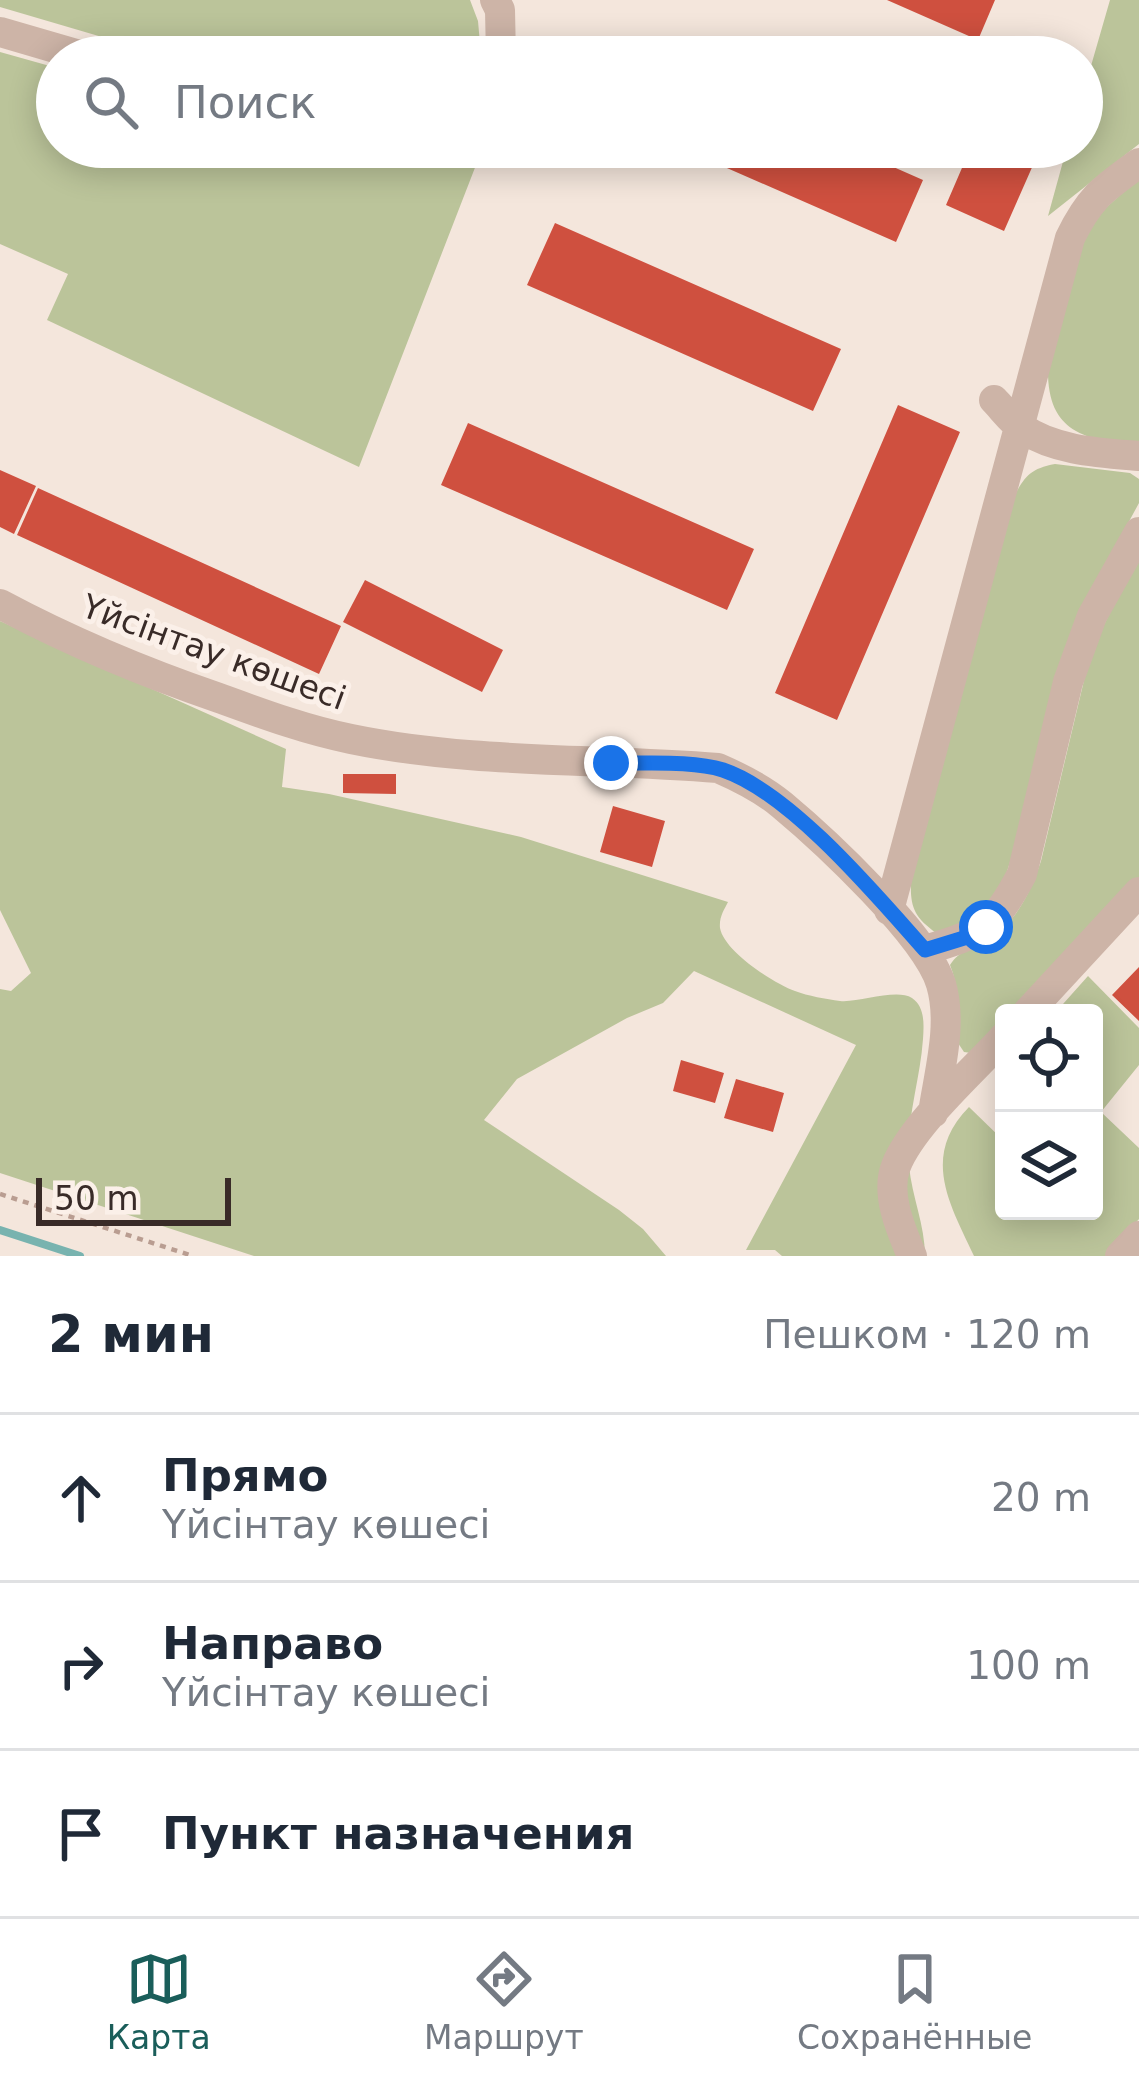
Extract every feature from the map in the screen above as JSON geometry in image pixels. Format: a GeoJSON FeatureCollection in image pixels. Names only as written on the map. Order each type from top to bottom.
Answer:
{"type":"FeatureCollection","features":[{"type":"Feature","properties":{"kind":"street"},"geometry":{"type":"LineString","coordinates":[[495,0],[501,36]]}},
{"type":"Feature","properties":{"kind":"street"},"geometry":{"type":"LineString","coordinates":[[0,32],[36,42]]}},
{"type":"Feature","properties":{"kind":"street"},"geometry":{"type":"LineString","coordinates":[[889,910],[1070,238],[1084,208],[1139,163]]}},
{"type":"Feature","properties":{"kind":"street"},"geometry":{"type":"LineString","coordinates":[[994,400],[1019,427],[1038,438],[1139,456]]}},
{"type":"Feature","properties":{"kind":"street"},"geometry":{"type":"LineString","coordinates":[[933,1113],[946,1014],[942,988],[925,950],[986,927],[1022,874],[1069,682],[1093,616],[1139,532]]}},
{"type":"Feature","properties":{"kind":"street","name":"Үйсінтау көшесі"},"geometry":{"type":"LineString","coordinates":[[0,604],[62,638],[138,670],[292,724],[354,740],[493,758],[718,768],[781,803],[925,950]]}},
{"type":"Feature","properties":{"kind":"street"},"geometry":{"type":"LineString","coordinates":[[1035,1004],[1139,892]]}},
{"type":"Feature","properties":{"kind":"street"},"geometry":{"type":"LineString","coordinates":[[912,1256],[895,1216],[894,1169],[933,1113],[995,1047]]}},
{"type":"Feature","properties":{"kind":"street"},"geometry":{"type":"LineString","coordinates":[[1120,1256],[1139,1236]]}},
{"type":"Feature","properties":{"kind":"path"},"geometry":{"type":"LineString","coordinates":[[0,1194],[193,1256]]}},
{"type":"Feature","properties":{"kind":"green space"},"geometry":{"type":"Polygon","coordinates":[[[0,0],[470,0],[479,36],[99,36],[0,7],[0,0]]]}},
{"type":"Feature","properties":{"kind":"green space"},"geometry":{"type":"Polygon","coordinates":[[[1110,0],[1139,0],[1139,144],[1048,216],[1061,168],[1103,168],[1100,36],[1110,0]]]}},
{"type":"Feature","properties":{"kind":"green space"},"geometry":{"type":"Polygon","coordinates":[[[0,52],[36,62],[36,168],[475,168],[359,467],[47,320],[68,274],[0,244],[0,52]]]}},
{"type":"Feature","properties":{"kind":"green space"},"geometry":{"type":"Polygon","coordinates":[[[1139,178],[1139,448],[1085,435],[1061,419],[1049,388],[1048,365],[1088,224],[1139,178]]]}},
{"type":"Feature","properties":{"kind":"green space"},"geometry":{"type":"Polygon","coordinates":[[[1055,464],[1130,473],[1139,479],[1139,503],[1108,560],[1000,893],[978,920],[936,933],[915,911],[911,881],[1011,502],[1028,476],[1055,464]]]}},
{"type":"Feature","properties":{"kind":"green space"},"geometry":{"type":"Polygon","coordinates":[[[1139,554],[1139,881],[1025,1004],[995,1004],[995,1035],[971,1053],[964,1052],[956,1040],[958,1002],[950,965],[1001,929],[1028,893],[1041,861],[1091,651],[1139,554]]]}},
{"type":"Feature","properties":{"kind":"green space"},"geometry":{"type":"Polygon","coordinates":[[[0,621],[286,749],[282,787],[521,837],[728,902],[720,920],[723,937],[751,965],[786,987],[840,1001],[897,995],[912,998],[924,1028],[909,1166],[925,1256],[782,1256],[775,1250],[746,1250],[856,1045],[694,971],[663,1003],[517,1079],[484,1120],[619,1210],[666,1256],[254,1256],[0,1173],[0,989],[11,991],[31,973],[0,910],[0,621]]]}},
{"type":"Feature","properties":{"kind":"green space"},"geometry":{"type":"Polygon","coordinates":[[[1088,976],[1139,1028],[1139,1065],[1103,1110],[1103,1004],[1063,1004],[1088,976]]]}},
{"type":"Feature","properties":{"kind":"green space"},"geometry":{"type":"Polygon","coordinates":[[[969,1107],[995,1132],[995,1220],[1103,1220],[1103,1114],[1139,1148],[1139,1219],[1106,1256],[974,1256],[949,1198],[943,1162],[954,1125],[969,1107]]]}},
{"type":"Feature","properties":{"kind":"building"},"geometry":{"type":"Polygon","coordinates":[[[887,0],[995,0],[980,36],[969,36],[887,0]]]}},
{"type":"Feature","properties":{"kind":"building"},"geometry":{"type":"Polygon","coordinates":[[[727,168],[896,168],[923,180],[896,242],[727,168]]]}},
{"type":"Feature","properties":{"kind":"building"},"geometry":{"type":"Polygon","coordinates":[[[962,168],[1032,168],[1004,231],[946,205],[962,168]]]}},
{"type":"Feature","properties":{"kind":"building"},"geometry":{"type":"Polygon","coordinates":[[[555,223],[841,349],[813,411],[527,285],[555,223]]]}},
{"type":"Feature","properties":{"kind":"building"},"geometry":{"type":"Polygon","coordinates":[[[898,405],[960,432],[837,720],[775,693],[898,405]]]}},
{"type":"Feature","properties":{"kind":"building"},"geometry":{"type":"Polygon","coordinates":[[[468,423],[754,549],[727,610],[441,485],[468,423]]]}},
{"type":"Feature","properties":{"kind":"building"},"geometry":{"type":"Polygon","coordinates":[[[0,470],[36,486],[14,534],[0,527],[0,470]]]}},
{"type":"Feature","properties":{"kind":"building"},"geometry":{"type":"Polygon","coordinates":[[[38,488],[341,626],[319,674],[17,535],[38,488]]]}},
{"type":"Feature","properties":{"kind":"building"},"geometry":{"type":"Polygon","coordinates":[[[365,580],[503,650],[482,692],[343,622],[365,580]]]}},
{"type":"Feature","properties":{"kind":"building"},"geometry":{"type":"Polygon","coordinates":[[[343,774],[396,774],[396,794],[343,793],[343,774]]]}},
{"type":"Feature","properties":{"kind":"building"},"geometry":{"type":"Polygon","coordinates":[[[613,806],[665,821],[652,867],[600,852],[613,806]]]}},
{"type":"Feature","properties":{"kind":"building"},"geometry":{"type":"Polygon","coordinates":[[[1139,967],[1139,1021],[1112,995],[1139,967]]]}},
{"type":"Feature","properties":{"kind":"building"},"geometry":{"type":"Polygon","coordinates":[[[681,1060],[724,1073],[715,1103],[673,1091],[681,1060]]]}},
{"type":"Feature","properties":{"kind":"building"},"geometry":{"type":"Polygon","coordinates":[[[736,1079],[784,1093],[773,1132],[724,1118],[736,1079]]]}},
{"type":"Feature","properties":{"kind":"waterway"},"geometry":{"type":"LineString","coordinates":[[0,1230],[80,1256]]}},
{"type":"Feature","properties":{"kind":"route"},"geometry":{"type":"LineString","coordinates":[[611,763],[718,768],[745,779],[812,832],[925,950],[986,927]]}}]}
